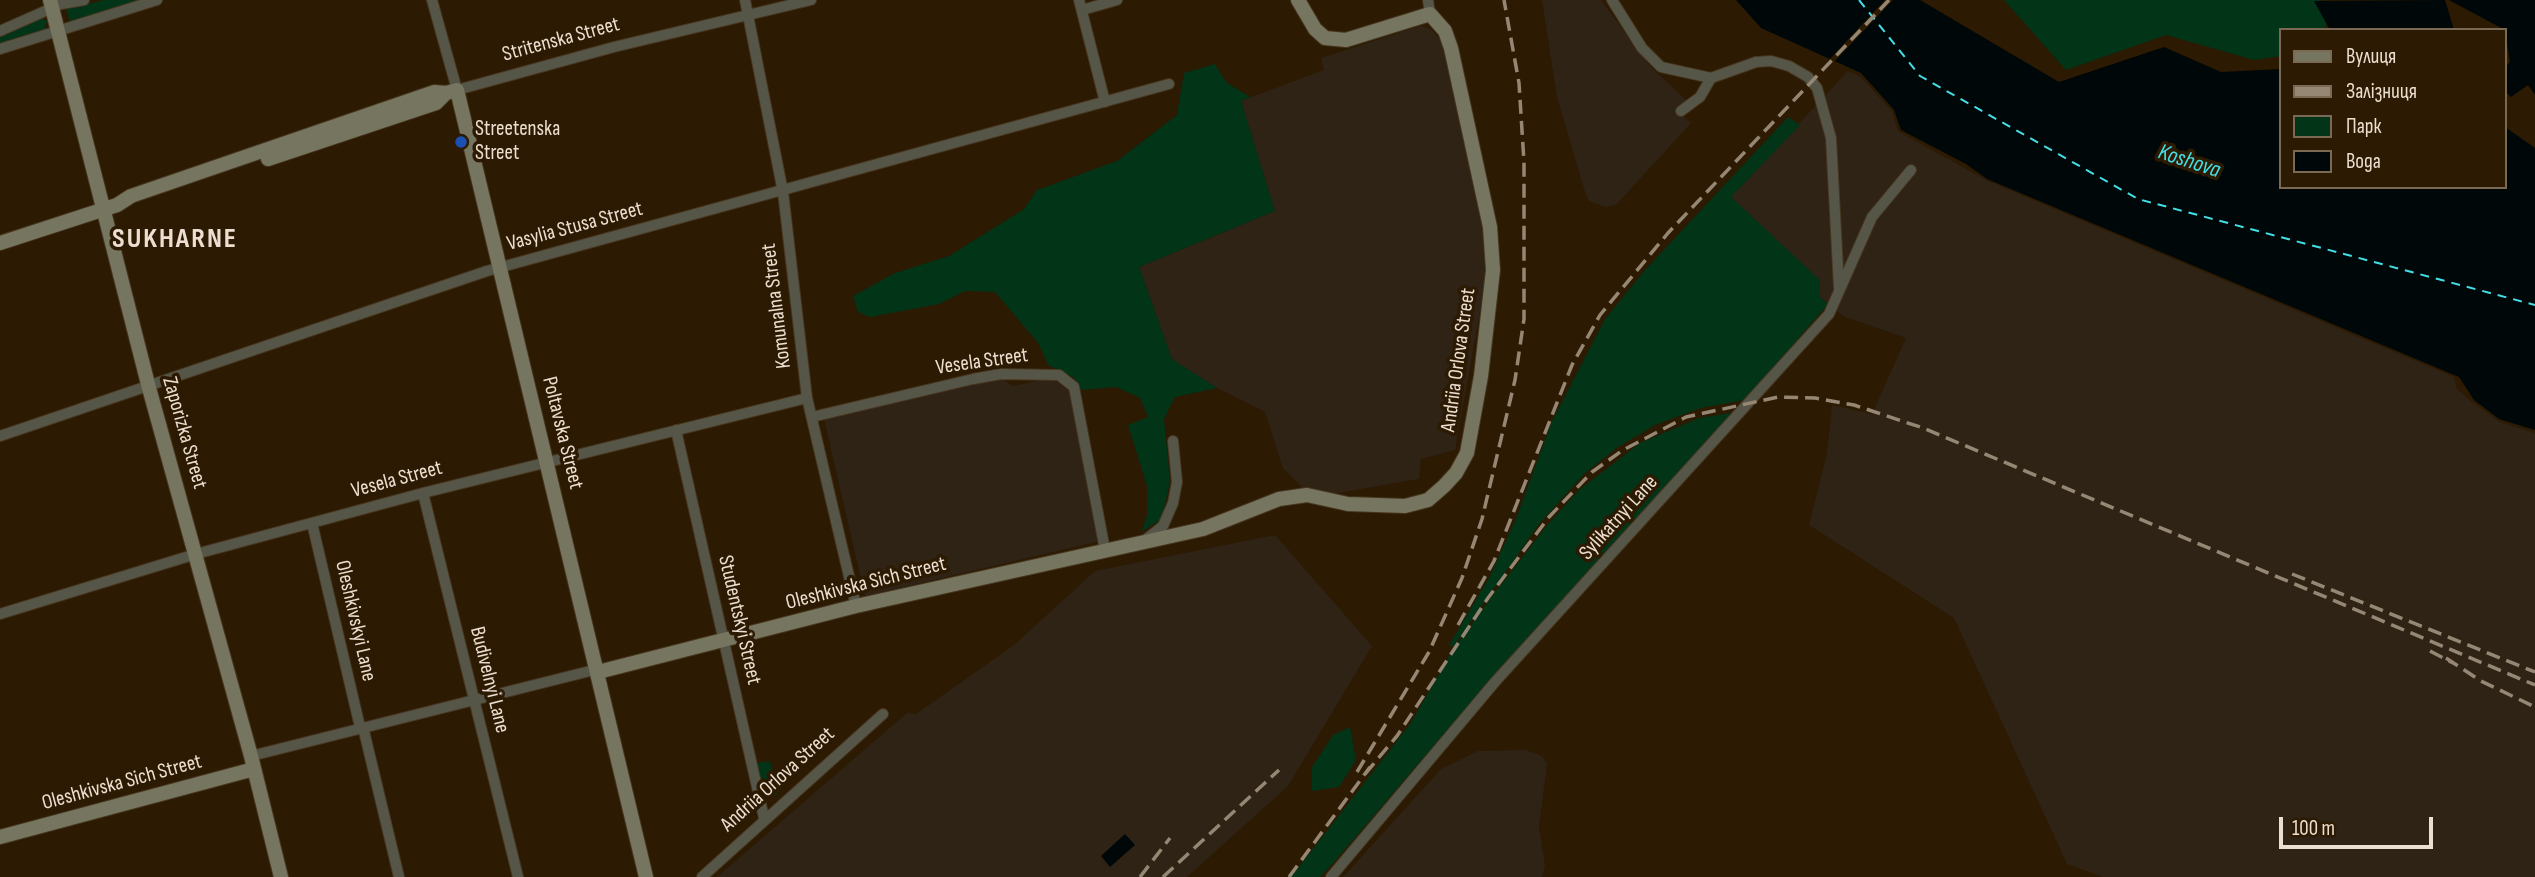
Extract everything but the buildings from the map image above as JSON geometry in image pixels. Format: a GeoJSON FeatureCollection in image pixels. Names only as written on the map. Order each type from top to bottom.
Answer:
{"type":"FeatureCollection","features":[{"type":"Feature","properties":{"kind":"street"},"geometry":{"type":"LineString","coordinates":[[0,31],[51,4],[84,0]]}},
{"type":"Feature","properties":{"kind":"street"},"geometry":{"type":"LineString","coordinates":[[0,48],[157,0]]}},
{"type":"Feature","properties":{"kind":"street","name":"Poltavska Street"},"geometry":{"type":"LineString","coordinates":[[432,0],[451,92],[501,267],[646,877]]}},
{"type":"Feature","properties":{"kind":"street","name":"Komunalna Street"},"geometry":{"type":"LineString","coordinates":[[745,0],[783,192],[807,398],[856,606]]}},
{"type":"Feature","properties":{"kind":"street","name":"Stritenska Street"},"geometry":{"type":"LineString","coordinates":[[0,243],[114,206],[134,204],[436,103],[451,92],[614,47],[749,17],[811,0]]}},
{"type":"Feature","properties":{"kind":"street"},"geometry":{"type":"LineString","coordinates":[[1105,102],[1080,5],[1117,0]]}},
{"type":"Feature","properties":{"kind":"street","name":"Andriia Orlova Street"},"geometry":{"type":"LineString","coordinates":[[1144,541],[1203,528],[1293,496],[1307,495],[1348,504],[1405,506],[1428,500],[1456,473],[1467,453],[1481,376],[1493,270],[1490,227],[1451,48],[1429,7],[1335,41],[1325,38],[1315,29],[1298,0]]}},
{"type":"Feature","properties":{"kind":"street"},"geometry":{"type":"LineString","coordinates":[[1612,0],[1651,61],[1671,70],[1711,78],[1756,62],[1771,61],[1789,65],[1808,77],[1817,88],[1831,138],[1839,291]]}},
{"type":"Feature","properties":{"kind":"street","name":"Zaporizka Street"},"geometry":{"type":"LineString","coordinates":[[51,4],[114,206],[149,388],[196,554],[281,877]]}},
{"type":"Feature","properties":{"kind":"street"},"geometry":{"type":"LineString","coordinates":[[1681,111],[1700,97],[1711,78]]}},
{"type":"Feature","properties":{"kind":"street","name":"Vasylia Stusa Street"},"geometry":{"type":"LineString","coordinates":[[0,436],[149,388],[501,267],[783,192],[1169,84]]}},
{"type":"Feature","properties":{"kind":"street","name":"Sylikatnyi Lane"},"geometry":{"type":"LineString","coordinates":[[1331,877],[1495,682],[1829,314],[1872,217],[1911,170]]}},
{"type":"Feature","properties":{"kind":"street","name":"Vesela Street"},"geometry":{"type":"LineString","coordinates":[[812,417],[1002,374],[1059,375],[1074,387],[1105,550]]}},
{"type":"Feature","properties":{"kind":"street","name":"Vesela Street"},"geometry":{"type":"LineString","coordinates":[[0,614],[196,554],[423,493],[807,398]]}},
{"type":"Feature","properties":{"kind":"street","name":"Studentskyi Street"},"geometry":{"type":"LineString","coordinates":[[676,430],[764,818]]}},
{"type":"Feature","properties":{"kind":"street"},"geometry":{"type":"LineString","coordinates":[[1144,541],[1163,526],[1173,503],[1177,482],[1173,441]]}},
{"type":"Feature","properties":{"kind":"street","name":"Budivelnyi Lane"},"geometry":{"type":"LineString","coordinates":[[423,493],[518,877]]}},
{"type":"Feature","properties":{"kind":"street","name":"Oleshkivskyi Lane"},"geometry":{"type":"LineString","coordinates":[[312,523],[399,877]]}},
{"type":"Feature","properties":{"kind":"street","name":"Oleshkivska Sich Street"},"geometry":{"type":"LineString","coordinates":[[0,837],[362,727],[473,698],[725,642],[856,606],[1144,541]]}},
{"type":"Feature","properties":{"kind":"street","name":"Andriia Orlova Street"},"geometry":{"type":"LineString","coordinates":[[702,877],[764,818],[883,715]]}},
{"type":"Feature","properties":{"kind":"shaded area"},"geometry":{"type":"Polygon","coordinates":[[[1542,0],[1601,0],[1649,65],[1687,101],[1681,114],[1691,123],[1616,205],[1605,207],[1589,201],[1585,192],[1557,97],[1542,0]]]}},
{"type":"Feature","properties":{"kind":"shaded area"},"geometry":{"type":"Polygon","coordinates":[[[1420,26],[1431,29],[1442,42],[1483,228],[1488,267],[1455,450],[1421,459],[1419,479],[1332,494],[1303,488],[1283,468],[1265,412],[1217,388],[1172,359],[1139,267],[1275,211],[1241,101],[1324,70],[1321,58],[1420,26]]]}},
{"type":"Feature","properties":{"kind":"shaded area"},"geometry":{"type":"Polygon","coordinates":[[[1848,71],[1860,76],[1892,111],[1898,131],[1986,180],[2454,377],[2457,389],[2500,422],[2535,433],[2535,877],[2103,877],[2067,864],[1954,618],[1809,525],[1827,453],[1832,405],[1872,414],[1906,338],[1843,316],[1819,296],[1730,197],[1848,71]]]}},
{"type":"Feature","properties":{"kind":"shaded area"},"geometry":{"type":"Polygon","coordinates":[[[1056,377],[1072,393],[1100,541],[865,596],[824,419],[974,382],[1004,380],[1013,386],[1056,377]]]}},
{"type":"Feature","properties":{"kind":"shaded area"},"geometry":{"type":"Polygon","coordinates":[[[1275,535],[1372,646],[1288,786],[1187,877],[717,877],[907,713],[916,714],[1014,645],[1095,571],[1275,535]]]}},
{"type":"Feature","properties":{"kind":"shaded area"},"geometry":{"type":"Polygon","coordinates":[[[1525,750],[1542,756],[1547,763],[1539,827],[1545,865],[1542,877],[1343,877],[1441,769],[1478,751],[1525,750]]]}},
{"type":"Feature","properties":{"kind":"green space"},"geometry":{"type":"Polygon","coordinates":[[[104,0],[140,0],[71,25],[66,9],[104,0]]]}},
{"type":"Feature","properties":{"kind":"green space"},"geometry":{"type":"Polygon","coordinates":[[[2004,0],[2320,0],[2337,9],[2324,28],[2280,28],[2280,56],[2254,60],[2166,35],[2066,70],[2004,0]]]}},
{"type":"Feature","properties":{"kind":"green space"},"geometry":{"type":"Polygon","coordinates":[[[39,17],[47,21],[44,32],[0,44],[0,37],[39,17]]]}},
{"type":"Feature","properties":{"kind":"green space"},"geometry":{"type":"Polygon","coordinates":[[[1215,64],[1226,82],[1250,97],[1241,101],[1275,211],[1139,267],[1172,359],[1217,388],[1175,397],[1164,419],[1170,481],[1162,519],[1141,532],[1147,516],[1147,486],[1128,425],[1148,417],[1140,398],[1116,387],[1082,390],[1073,377],[1048,365],[1039,344],[995,292],[965,291],[939,304],[870,317],[858,312],[853,296],[895,273],[949,256],[1024,209],[1037,190],[1117,161],[1177,115],[1184,73],[1215,64]]]}},
{"type":"Feature","properties":{"kind":"green space"},"geometry":{"type":"Polygon","coordinates":[[[1788,117],[1800,125],[1731,197],[1820,280],[1819,296],[1828,304],[1745,400],[1701,408],[1655,425],[1618,447],[1585,473],[1539,524],[1453,647],[1449,645],[1490,576],[1517,516],[1552,421],[1605,319],[1645,270],[1788,117]]]}},
{"type":"Feature","properties":{"kind":"green space"},"geometry":{"type":"Polygon","coordinates":[[[1737,412],[1491,679],[1320,877],[1291,877],[1410,724],[1454,648],[1490,599],[1548,524],[1580,489],[1640,443],[1699,418],[1737,412]]]}},
{"type":"Feature","properties":{"kind":"green space"},"geometry":{"type":"Polygon","coordinates":[[[1350,727],[1356,760],[1339,787],[1312,791],[1312,767],[1333,735],[1350,727]]]}},
{"type":"Feature","properties":{"kind":"green space"},"geometry":{"type":"Polygon","coordinates":[[[770,761],[777,795],[764,797],[757,763],[770,761]]]}},
{"type":"Feature","properties":{"kind":"water","name":"Koshova"},"geometry":{"type":"Polygon","coordinates":[[[1736,0],[1920,0],[2059,82],[2164,47],[2221,72],[2280,69],[2280,189],[2507,189],[2507,128],[2535,148],[2535,430],[2499,419],[2474,400],[2459,377],[1987,179],[1966,164],[1901,130],[1894,110],[1861,73],[1761,28],[1736,0]]]}},
{"type":"Feature","properties":{"kind":"water"},"geometry":{"type":"Polygon","coordinates":[[[2445,0],[2453,28],[2329,28],[2314,1],[2445,0]]]}},
{"type":"Feature","properties":{"kind":"water"},"geometry":{"type":"Polygon","coordinates":[[[2449,0],[2535,0],[2535,95],[2528,85],[2511,97],[2507,93],[2507,65],[2510,62],[2507,28],[2501,28],[2449,0]]]}},
{"type":"Feature","properties":{"kind":"water"},"geometry":{"type":"Polygon","coordinates":[[[1125,834],[1135,845],[1110,867],[1101,856],[1125,834]]]}},
{"type":"Feature","properties":{"kind":"pier"},"geometry":{"type":"Polygon","coordinates":[[[1885,0],[1893,0],[1832,64],[1827,62],[1885,0]]]}},
{"type":"Feature","properties":{"kind":"ferry route"},"geometry":{"type":"LineString","coordinates":[[1859,0],[1920,76],[2138,199],[2535,305]]}},
{"type":"Feature","properties":{"kind":"railway"},"geometry":{"type":"LineString","coordinates":[[1357,772],[1429,652],[1462,578],[1482,519],[1515,380],[1524,319],[1524,162],[1519,83],[1504,0]]}},
{"type":"Feature","properties":{"kind":"railway"},"geometry":{"type":"LineString","coordinates":[[1458,625],[1494,561],[1572,365],[1600,315],[1668,233],[1889,0]]}},
{"type":"Feature","properties":{"kind":"railway"},"geometry":{"type":"LineString","coordinates":[[1365,774],[1397,736],[1488,598],[1549,517],[1592,472],[1623,450],[1686,417],[1778,397],[1815,398],[1854,405],[1923,428],[2535,685]]}},
{"type":"Feature","properties":{"kind":"railway"},"geometry":{"type":"LineString","coordinates":[[2292,574],[2535,672]]}},
{"type":"Feature","properties":{"kind":"railway"},"geometry":{"type":"LineString","coordinates":[[2430,651],[2455,664]]}},
{"type":"Feature","properties":{"kind":"railway"},"geometry":{"type":"LineString","coordinates":[[2446,658],[2481,681],[2535,707]]}},
{"type":"Feature","properties":{"kind":"railway"},"geometry":{"type":"LineString","coordinates":[[1289,877],[1370,767]]}},
{"type":"Feature","properties":{"kind":"railway"},"geometry":{"type":"LineString","coordinates":[[1163,877],[1279,770]]}},
{"type":"Feature","properties":{"kind":"railway"},"geometry":{"type":"LineString","coordinates":[[1140,877],[1170,838]]}},
{"type":"Feature","properties":{"kind":"place","name":"Streetenska Street"},"geometry":{"type":"Point","coordinates":[461,142]}},
{"type":"Feature","properties":{"kind":"district","name":"SUKHARNE"},"geometry":{"type":"Point","coordinates":[175,240]}}]}
